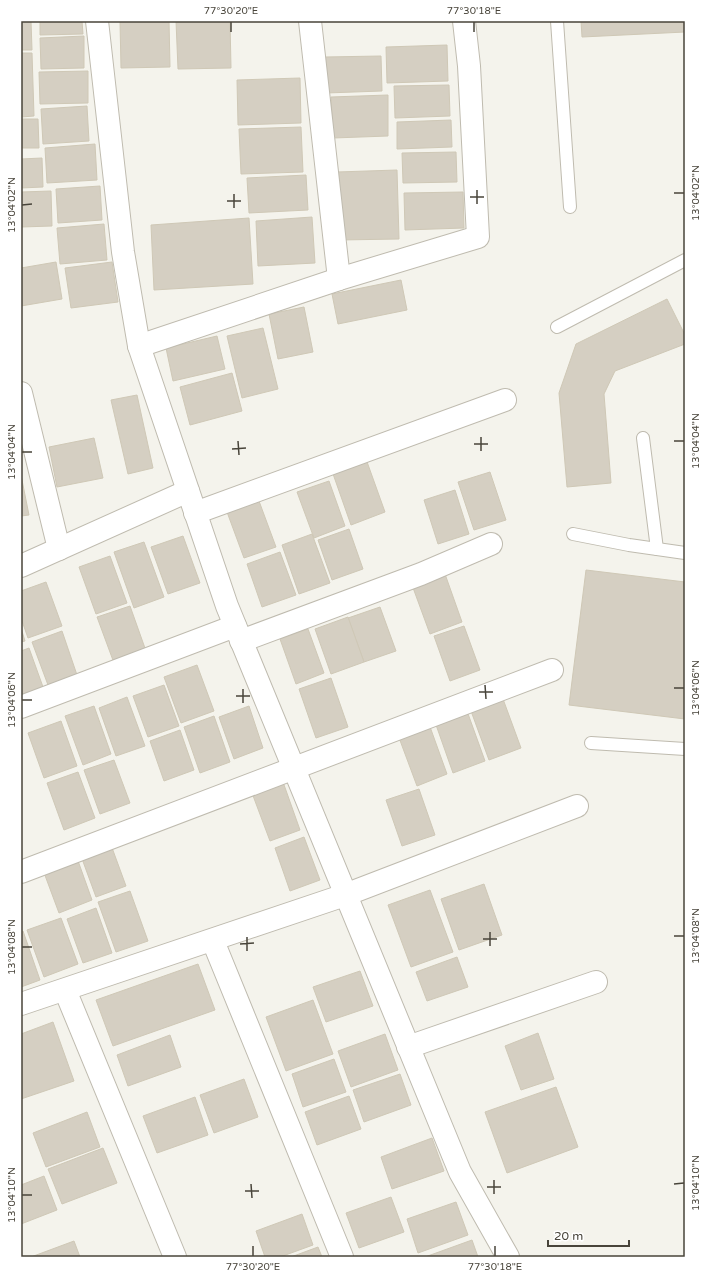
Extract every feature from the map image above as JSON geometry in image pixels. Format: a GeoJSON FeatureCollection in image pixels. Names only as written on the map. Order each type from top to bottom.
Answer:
{"type":"FeatureCollection","features":[{"type":"Feature","properties":{"kind":"street"},"geometry":{"type":"LineString","coordinates":[[97,21],[123,252],[139,346],[195,513],[238,634],[460,1172],[508,1257]]}},
{"type":"Feature","properties":{"kind":"street"},"geometry":{"type":"LineString","coordinates":[[310,21],[339,279]]}},
{"type":"Feature","properties":{"kind":"street"},"geometry":{"type":"LineString","coordinates":[[139,346],[339,279],[478,237],[469,66],[464,21]]}},
{"type":"Feature","properties":{"kind":"street"},"geometry":{"type":"LineString","coordinates":[[21,393],[59,549]]}},
{"type":"Feature","properties":{"kind":"street"},"geometry":{"type":"LineString","coordinates":[[195,513],[505,400]]}},
{"type":"Feature","properties":{"kind":"street"},"geometry":{"type":"LineString","coordinates":[[21,566],[188,491]]}},
{"type":"Feature","properties":{"kind":"street"},"geometry":{"type":"LineString","coordinates":[[21,707],[421,574],[491,544]]}},
{"type":"Feature","properties":{"kind":"street"},"geometry":{"type":"LineString","coordinates":[[21,872],[552,670]]}},
{"type":"Feature","properties":{"kind":"street"},"geometry":{"type":"LineString","coordinates":[[21,1004],[213,941],[345,895],[577,806]]}},
{"type":"Feature","properties":{"kind":"street"},"geometry":{"type":"LineString","coordinates":[[213,941],[342,1257]]}},
{"type":"Feature","properties":{"kind":"street"},"geometry":{"type":"LineString","coordinates":[[408,1047],[596,982]]}},
{"type":"Feature","properties":{"kind":"street"},"geometry":{"type":"LineString","coordinates":[[65,990],[174,1257]]}},
{"type":"Feature","properties":{"kind":"lane"},"geometry":{"type":"LineString","coordinates":[[557,21],[570,207]]}},
{"type":"Feature","properties":{"kind":"lane"},"geometry":{"type":"LineString","coordinates":[[557,327],[685,260]]}},
{"type":"Feature","properties":{"kind":"lane"},"geometry":{"type":"LineString","coordinates":[[643,438],[657,549]]}},
{"type":"Feature","properties":{"kind":"lane"},"geometry":{"type":"LineString","coordinates":[[573,534],[685,553]]}},
{"type":"Feature","properties":{"kind":"lane"},"geometry":{"type":"LineString","coordinates":[[591,743],[685,748]]}},
{"type":"Feature","properties":{"kind":"building"},"geometry":{"type":"Polygon","coordinates":[[[21,21],[31,21],[32,50],[21,50],[21,21]]]}},
{"type":"Feature","properties":{"kind":"building"},"geometry":{"type":"Polygon","coordinates":[[[40,21],[82,21],[83,34],[40,35],[40,21]]]}},
{"type":"Feature","properties":{"kind":"building"},"geometry":{"type":"Polygon","coordinates":[[[120,21],[169,21],[170,67],[121,68],[120,21]]]}},
{"type":"Feature","properties":{"kind":"building"},"geometry":{"type":"Polygon","coordinates":[[[176,21],[230,21],[231,68],[178,69],[176,21]]]}},
{"type":"Feature","properties":{"kind":"building"},"geometry":{"type":"Polygon","coordinates":[[[581,21],[685,21],[685,32],[582,37],[581,21]]]}},
{"type":"Feature","properties":{"kind":"building"},"geometry":{"type":"Polygon","coordinates":[[[84,36],[84,68],[41,69],[40,38],[84,36]]]}},
{"type":"Feature","properties":{"kind":"building"},"geometry":{"type":"Polygon","coordinates":[[[447,45],[448,81],[387,83],[386,47],[447,45]]]}},
{"type":"Feature","properties":{"kind":"building"},"geometry":{"type":"Polygon","coordinates":[[[21,53],[32,53],[34,116],[21,117],[21,53]]]}},
{"type":"Feature","properties":{"kind":"building"},"geometry":{"type":"Polygon","coordinates":[[[381,56],[382,91],[326,93],[325,57],[381,56]]]}},
{"type":"Feature","properties":{"kind":"building"},"geometry":{"type":"Polygon","coordinates":[[[88,71],[88,103],[40,104],[39,72],[88,71]]]}},
{"type":"Feature","properties":{"kind":"building"},"geometry":{"type":"Polygon","coordinates":[[[300,78],[301,123],[238,125],[237,80],[300,78]]]}},
{"type":"Feature","properties":{"kind":"building"},"geometry":{"type":"Polygon","coordinates":[[[449,85],[450,116],[395,118],[394,86],[449,85]]]}},
{"type":"Feature","properties":{"kind":"building"},"geometry":{"type":"Polygon","coordinates":[[[388,95],[388,136],[333,138],[331,97],[388,95]]]}},
{"type":"Feature","properties":{"kind":"building"},"geometry":{"type":"Polygon","coordinates":[[[87,106],[89,141],[43,144],[41,109],[87,106]]]}},
{"type":"Feature","properties":{"kind":"building"},"geometry":{"type":"Polygon","coordinates":[[[21,119],[38,119],[39,148],[21,148],[21,119]]]}},
{"type":"Feature","properties":{"kind":"building"},"geometry":{"type":"Polygon","coordinates":[[[451,120],[452,147],[397,149],[397,122],[451,120]]]}},
{"type":"Feature","properties":{"kind":"building"},"geometry":{"type":"Polygon","coordinates":[[[301,127],[303,172],[241,174],[239,129],[301,127]]]}},
{"type":"Feature","properties":{"kind":"building"},"geometry":{"type":"Polygon","coordinates":[[[95,144],[97,180],[47,183],[45,148],[95,144]]]}},
{"type":"Feature","properties":{"kind":"building"},"geometry":{"type":"Polygon","coordinates":[[[456,152],[457,182],[403,183],[402,153],[456,152]]]}},
{"type":"Feature","properties":{"kind":"building"},"geometry":{"type":"Polygon","coordinates":[[[42,158],[43,187],[21,188],[21,159],[42,158]]]}},
{"type":"Feature","properties":{"kind":"building"},"geometry":{"type":"Polygon","coordinates":[[[397,170],[399,239],[339,240],[337,172],[397,170]]]}},
{"type":"Feature","properties":{"kind":"building"},"geometry":{"type":"Polygon","coordinates":[[[306,175],[308,210],[249,213],[247,178],[306,175]]]}},
{"type":"Feature","properties":{"kind":"building"},"geometry":{"type":"Polygon","coordinates":[[[100,186],[102,220],[58,223],[56,189],[100,186]]]}},
{"type":"Feature","properties":{"kind":"building"},"geometry":{"type":"Polygon","coordinates":[[[51,191],[52,226],[21,227],[21,192],[51,191]]]}},
{"type":"Feature","properties":{"kind":"building"},"geometry":{"type":"Polygon","coordinates":[[[463,192],[464,228],[405,230],[404,193],[463,192]]]}},
{"type":"Feature","properties":{"kind":"building"},"geometry":{"type":"Polygon","coordinates":[[[312,217],[315,263],[258,266],[256,221],[312,217]]]}},
{"type":"Feature","properties":{"kind":"building"},"geometry":{"type":"Polygon","coordinates":[[[249,218],[253,284],[154,290],[151,225],[249,218]]]}},
{"type":"Feature","properties":{"kind":"building"},"geometry":{"type":"Polygon","coordinates":[[[104,224],[107,260],[60,264],[57,228],[104,224]]]}},
{"type":"Feature","properties":{"kind":"building"},"geometry":{"type":"Polygon","coordinates":[[[56,262],[62,299],[21,306],[21,268],[56,262]]]}},
{"type":"Feature","properties":{"kind":"building"},"geometry":{"type":"Polygon","coordinates":[[[112,262],[118,302],[71,308],[65,268],[112,262]]]}},
{"type":"Feature","properties":{"kind":"building"},"geometry":{"type":"Polygon","coordinates":[[[401,280],[407,310],[338,324],[332,294],[401,280]]]}},
{"type":"Feature","properties":{"kind":"building"},"geometry":{"type":"Polygon","coordinates":[[[667,299],[685,335],[685,344],[615,371],[604,394],[611,483],[567,487],[559,393],[576,344],[667,299]]]}},
{"type":"Feature","properties":{"kind":"building"},"geometry":{"type":"Polygon","coordinates":[[[304,307],[313,352],[278,359],[269,314],[304,307]]]}},
{"type":"Feature","properties":{"kind":"building"},"geometry":{"type":"Polygon","coordinates":[[[263,328],[278,389],[242,398],[227,336],[263,328]]]}},
{"type":"Feature","properties":{"kind":"building"},"geometry":{"type":"Polygon","coordinates":[[[217,336],[225,369],[173,381],[166,348],[217,336]]]}},
{"type":"Feature","properties":{"kind":"building"},"geometry":{"type":"Polygon","coordinates":[[[232,373],[242,411],[190,425],[180,387],[232,373]]]}},
{"type":"Feature","properties":{"kind":"building"},"geometry":{"type":"Polygon","coordinates":[[[137,395],[153,468],[128,474],[111,400],[137,395]]]}},
{"type":"Feature","properties":{"kind":"building"},"geometry":{"type":"Polygon","coordinates":[[[94,438],[103,478],[57,487],[49,447],[94,438]]]}},
{"type":"Feature","properties":{"kind":"building"},"geometry":{"type":"Polygon","coordinates":[[[366,459],[385,512],[351,525],[332,471],[366,459]]]}},
{"type":"Feature","properties":{"kind":"building"},"geometry":{"type":"Polygon","coordinates":[[[490,472],[506,520],[474,530],[458,482],[490,472]]]}},
{"type":"Feature","properties":{"kind":"building"},"geometry":{"type":"Polygon","coordinates":[[[21,475],[29,515],[21,516],[21,475]]]}},
{"type":"Feature","properties":{"kind":"building"},"geometry":{"type":"Polygon","coordinates":[[[329,481],[345,526],[314,538],[297,492],[329,481]]]}},
{"type":"Feature","properties":{"kind":"building"},"geometry":{"type":"Polygon","coordinates":[[[455,490],[469,534],[438,544],[424,500],[455,490]]]}},
{"type":"Feature","properties":{"kind":"building"},"geometry":{"type":"Polygon","coordinates":[[[259,501],[276,547],[244,558],[227,512],[259,501]]]}},
{"type":"Feature","properties":{"kind":"building"},"geometry":{"type":"Polygon","coordinates":[[[349,529],[363,569],[332,580],[318,540],[349,529]]]}},
{"type":"Feature","properties":{"kind":"building"},"geometry":{"type":"Polygon","coordinates":[[[312,534],[330,583],[299,594],[282,545],[312,534]]]}},
{"type":"Feature","properties":{"kind":"building"},"geometry":{"type":"Polygon","coordinates":[[[183,536],[200,583],[168,594],[151,547],[183,536]]]}},
{"type":"Feature","properties":{"kind":"building"},"geometry":{"type":"Polygon","coordinates":[[[144,542],[164,597],[134,608],[114,552],[144,542]]]}},
{"type":"Feature","properties":{"kind":"building"},"geometry":{"type":"Polygon","coordinates":[[[280,552],[296,595],[262,607],[247,564],[280,552]]]}},
{"type":"Feature","properties":{"kind":"building"},"geometry":{"type":"Polygon","coordinates":[[[110,556],[127,603],[96,614],[79,567],[110,556]]]}},
{"type":"Feature","properties":{"kind":"building"},"geometry":{"type":"Polygon","coordinates":[[[586,570],[685,582],[685,719],[569,705],[586,570]]]}},
{"type":"Feature","properties":{"kind":"building"},"geometry":{"type":"Polygon","coordinates":[[[445,574],[462,622],[430,634],[412,585],[445,574]]]}},
{"type":"Feature","properties":{"kind":"building"},"geometry":{"type":"Polygon","coordinates":[[[46,582],[62,626],[28,638],[21,618],[21,591],[46,582]]]}},
{"type":"Feature","properties":{"kind":"building"},"geometry":{"type":"Polygon","coordinates":[[[130,606],[146,651],[114,663],[97,617],[130,606]]]}},
{"type":"Feature","properties":{"kind":"building"},"geometry":{"type":"Polygon","coordinates":[[[380,607],[396,651],[364,662],[348,618],[380,607]]]}},
{"type":"Feature","properties":{"kind":"building"},"geometry":{"type":"Polygon","coordinates":[[[348,617],[364,662],[331,674],[315,629],[348,617]]]}},
{"type":"Feature","properties":{"kind":"building"},"geometry":{"type":"Polygon","coordinates":[[[464,626],[480,670],[450,681],[434,636],[464,626]]]}},
{"type":"Feature","properties":{"kind":"building"},"geometry":{"type":"Polygon","coordinates":[[[21,628],[25,641],[21,642],[21,628]]]}},
{"type":"Feature","properties":{"kind":"building"},"geometry":{"type":"Polygon","coordinates":[[[308,629],[324,673],[296,684],[280,639],[308,629]]]}},
{"type":"Feature","properties":{"kind":"building"},"geometry":{"type":"Polygon","coordinates":[[[62,631],[77,675],[48,685],[32,642],[62,631]]]}},
{"type":"Feature","properties":{"kind":"building"},"geometry":{"type":"Polygon","coordinates":[[[29,648],[43,687],[21,695],[21,651],[29,648]]]}},
{"type":"Feature","properties":{"kind":"building"},"geometry":{"type":"Polygon","coordinates":[[[197,665],[214,711],[181,723],[164,677],[197,665]]]}},
{"type":"Feature","properties":{"kind":"building"},"geometry":{"type":"Polygon","coordinates":[[[331,678],[348,727],[316,738],[299,689],[331,678]]]}},
{"type":"Feature","properties":{"kind":"building"},"geometry":{"type":"Polygon","coordinates":[[[164,685],[179,726],[148,737],[133,696],[164,685]]]}},
{"type":"Feature","properties":{"kind":"building"},"geometry":{"type":"Polygon","coordinates":[[[127,697],[145,746],[116,756],[99,708],[127,697]]]}},
{"type":"Feature","properties":{"kind":"building"},"geometry":{"type":"Polygon","coordinates":[[[503,699],[521,748],[489,760],[471,711],[503,699]]]}},
{"type":"Feature","properties":{"kind":"building"},"geometry":{"type":"Polygon","coordinates":[[[94,706],[111,754],[83,765],[65,716],[94,706]]]}},
{"type":"Feature","properties":{"kind":"building"},"geometry":{"type":"Polygon","coordinates":[[[249,706],[263,748],[234,759],[219,717],[249,706]]]}},
{"type":"Feature","properties":{"kind":"building"},"geometry":{"type":"Polygon","coordinates":[[[467,711],[485,761],[453,773],[435,722],[467,711]]]}},
{"type":"Feature","properties":{"kind":"building"},"geometry":{"type":"Polygon","coordinates":[[[214,716],[230,762],[200,773],[184,727],[214,716]]]}},
{"type":"Feature","properties":{"kind":"building"},"geometry":{"type":"Polygon","coordinates":[[[61,721],[77,766],[44,778],[28,733],[61,721]]]}},
{"type":"Feature","properties":{"kind":"building"},"geometry":{"type":"Polygon","coordinates":[[[429,724],[447,774],[417,786],[398,735],[429,724]]]}},
{"type":"Feature","properties":{"kind":"building"},"geometry":{"type":"Polygon","coordinates":[[[180,730],[194,770],[164,781],[150,741],[180,730]]]}},
{"type":"Feature","properties":{"kind":"building"},"geometry":{"type":"Polygon","coordinates":[[[114,760],[130,803],[100,814],[84,770],[114,760]]]}},
{"type":"Feature","properties":{"kind":"building"},"geometry":{"type":"Polygon","coordinates":[[[78,772],[95,818],[64,830],[47,783],[78,772]]]}},
{"type":"Feature","properties":{"kind":"building"},"geometry":{"type":"Polygon","coordinates":[[[283,782],[300,830],[270,841],[252,793],[283,782]]]}},
{"type":"Feature","properties":{"kind":"building"},"geometry":{"type":"Polygon","coordinates":[[[419,789],[435,835],[402,846],[386,800],[419,789]]]}},
{"type":"Feature","properties":{"kind":"building"},"geometry":{"type":"Polygon","coordinates":[[[304,837],[320,880],[290,891],[275,848],[304,837]]]}},
{"type":"Feature","properties":{"kind":"building"},"geometry":{"type":"Polygon","coordinates":[[[111,845],[126,886],[96,897],[81,856],[111,845]]]}},
{"type":"Feature","properties":{"kind":"building"},"geometry":{"type":"Polygon","coordinates":[[[77,858],[92,900],[59,913],[43,870],[77,858]]]}},
{"type":"Feature","properties":{"kind":"building"},"geometry":{"type":"Polygon","coordinates":[[[484,884],[502,935],[459,950],[441,899],[484,884]]]}},
{"type":"Feature","properties":{"kind":"building"},"geometry":{"type":"Polygon","coordinates":[[[430,890],[453,952],[411,967],[388,905],[430,890]]]}},
{"type":"Feature","properties":{"kind":"building"},"geometry":{"type":"Polygon","coordinates":[[[130,891],[148,941],[116,952],[98,902],[130,891]]]}},
{"type":"Feature","properties":{"kind":"building"},"geometry":{"type":"Polygon","coordinates":[[[96,908],[112,953],[83,963],[67,919],[96,908]]]}},
{"type":"Feature","properties":{"kind":"building"},"geometry":{"type":"Polygon","coordinates":[[[61,918],[78,964],[44,977],[27,930],[61,918]]]}},
{"type":"Feature","properties":{"kind":"building"},"geometry":{"type":"Polygon","coordinates":[[[23,931],[40,980],[21,987],[21,932],[23,931]]]}},
{"type":"Feature","properties":{"kind":"building"},"geometry":{"type":"Polygon","coordinates":[[[457,957],[468,987],[427,1001],[416,972],[457,957]]]}},
{"type":"Feature","properties":{"kind":"building"},"geometry":{"type":"Polygon","coordinates":[[[198,964],[215,1010],[113,1046],[96,1000],[198,964]]]}},
{"type":"Feature","properties":{"kind":"building"},"geometry":{"type":"Polygon","coordinates":[[[360,971],[373,1006],[326,1022],[313,987],[360,971]]]}},
{"type":"Feature","properties":{"kind":"building"},"geometry":{"type":"Polygon","coordinates":[[[313,1000],[333,1054],[286,1071],[266,1017],[313,1000]]]}},
{"type":"Feature","properties":{"kind":"building"},"geometry":{"type":"Polygon","coordinates":[[[53,1022],[74,1081],[21,1099],[21,1034],[53,1022]]]}},
{"type":"Feature","properties":{"kind":"building"},"geometry":{"type":"Polygon","coordinates":[[[538,1033],[554,1079],[521,1090],[505,1046],[538,1033]]]}},
{"type":"Feature","properties":{"kind":"building"},"geometry":{"type":"Polygon","coordinates":[[[385,1034],[398,1070],[351,1087],[338,1051],[385,1034]]]}},
{"type":"Feature","properties":{"kind":"building"},"geometry":{"type":"Polygon","coordinates":[[[170,1035],[181,1067],[128,1086],[117,1055],[170,1035]]]}},
{"type":"Feature","properties":{"kind":"building"},"geometry":{"type":"Polygon","coordinates":[[[334,1059],[346,1092],[303,1107],[292,1074],[334,1059]]]}},
{"type":"Feature","properties":{"kind":"building"},"geometry":{"type":"Polygon","coordinates":[[[400,1074],[411,1105],[364,1122],[353,1090],[400,1074]]]}},
{"type":"Feature","properties":{"kind":"building"},"geometry":{"type":"Polygon","coordinates":[[[244,1079],[258,1117],[214,1133],[200,1095],[244,1079]]]}},
{"type":"Feature","properties":{"kind":"building"},"geometry":{"type":"Polygon","coordinates":[[[556,1087],[578,1147],[507,1173],[485,1112],[556,1087]]]}},
{"type":"Feature","properties":{"kind":"building"},"geometry":{"type":"Polygon","coordinates":[[[349,1096],[361,1129],[317,1145],[305,1112],[349,1096]]]}},
{"type":"Feature","properties":{"kind":"building"},"geometry":{"type":"Polygon","coordinates":[[[195,1097],[208,1135],[157,1153],[143,1116],[195,1097]]]}},
{"type":"Feature","properties":{"kind":"building"},"geometry":{"type":"Polygon","coordinates":[[[87,1112],[100,1147],[46,1167],[33,1133],[87,1112]]]}},
{"type":"Feature","properties":{"kind":"building"},"geometry":{"type":"Polygon","coordinates":[[[432,1138],[444,1171],[392,1189],[381,1157],[432,1138]]]}},
{"type":"Feature","properties":{"kind":"building"},"geometry":{"type":"Polygon","coordinates":[[[103,1148],[117,1183],[62,1204],[48,1169],[103,1148]]]}},
{"type":"Feature","properties":{"kind":"building"},"geometry":{"type":"Polygon","coordinates":[[[44,1176],[57,1210],[21,1224],[21,1185],[44,1176]]]}},
{"type":"Feature","properties":{"kind":"building"},"geometry":{"type":"Polygon","coordinates":[[[391,1197],[404,1232],[359,1248],[346,1213],[391,1197]]]}},
{"type":"Feature","properties":{"kind":"building"},"geometry":{"type":"Polygon","coordinates":[[[456,1202],[468,1235],[418,1253],[407,1219],[456,1202]]]}},
{"type":"Feature","properties":{"kind":"building"},"geometry":{"type":"Polygon","coordinates":[[[302,1214],[313,1245],[280,1257],[265,1257],[256,1231],[302,1214]]]}},
{"type":"Feature","properties":{"kind":"building"},"geometry":{"type":"Polygon","coordinates":[[[472,1240],[478,1257],[425,1257],[472,1240]]]}},
{"type":"Feature","properties":{"kind":"building"},"geometry":{"type":"Polygon","coordinates":[[[74,1241],[80,1257],[31,1257],[74,1241]]]}},
{"type":"Feature","properties":{"kind":"building"},"geometry":{"type":"Polygon","coordinates":[[[318,1247],[322,1257],[291,1257],[318,1247]]]}}]}
